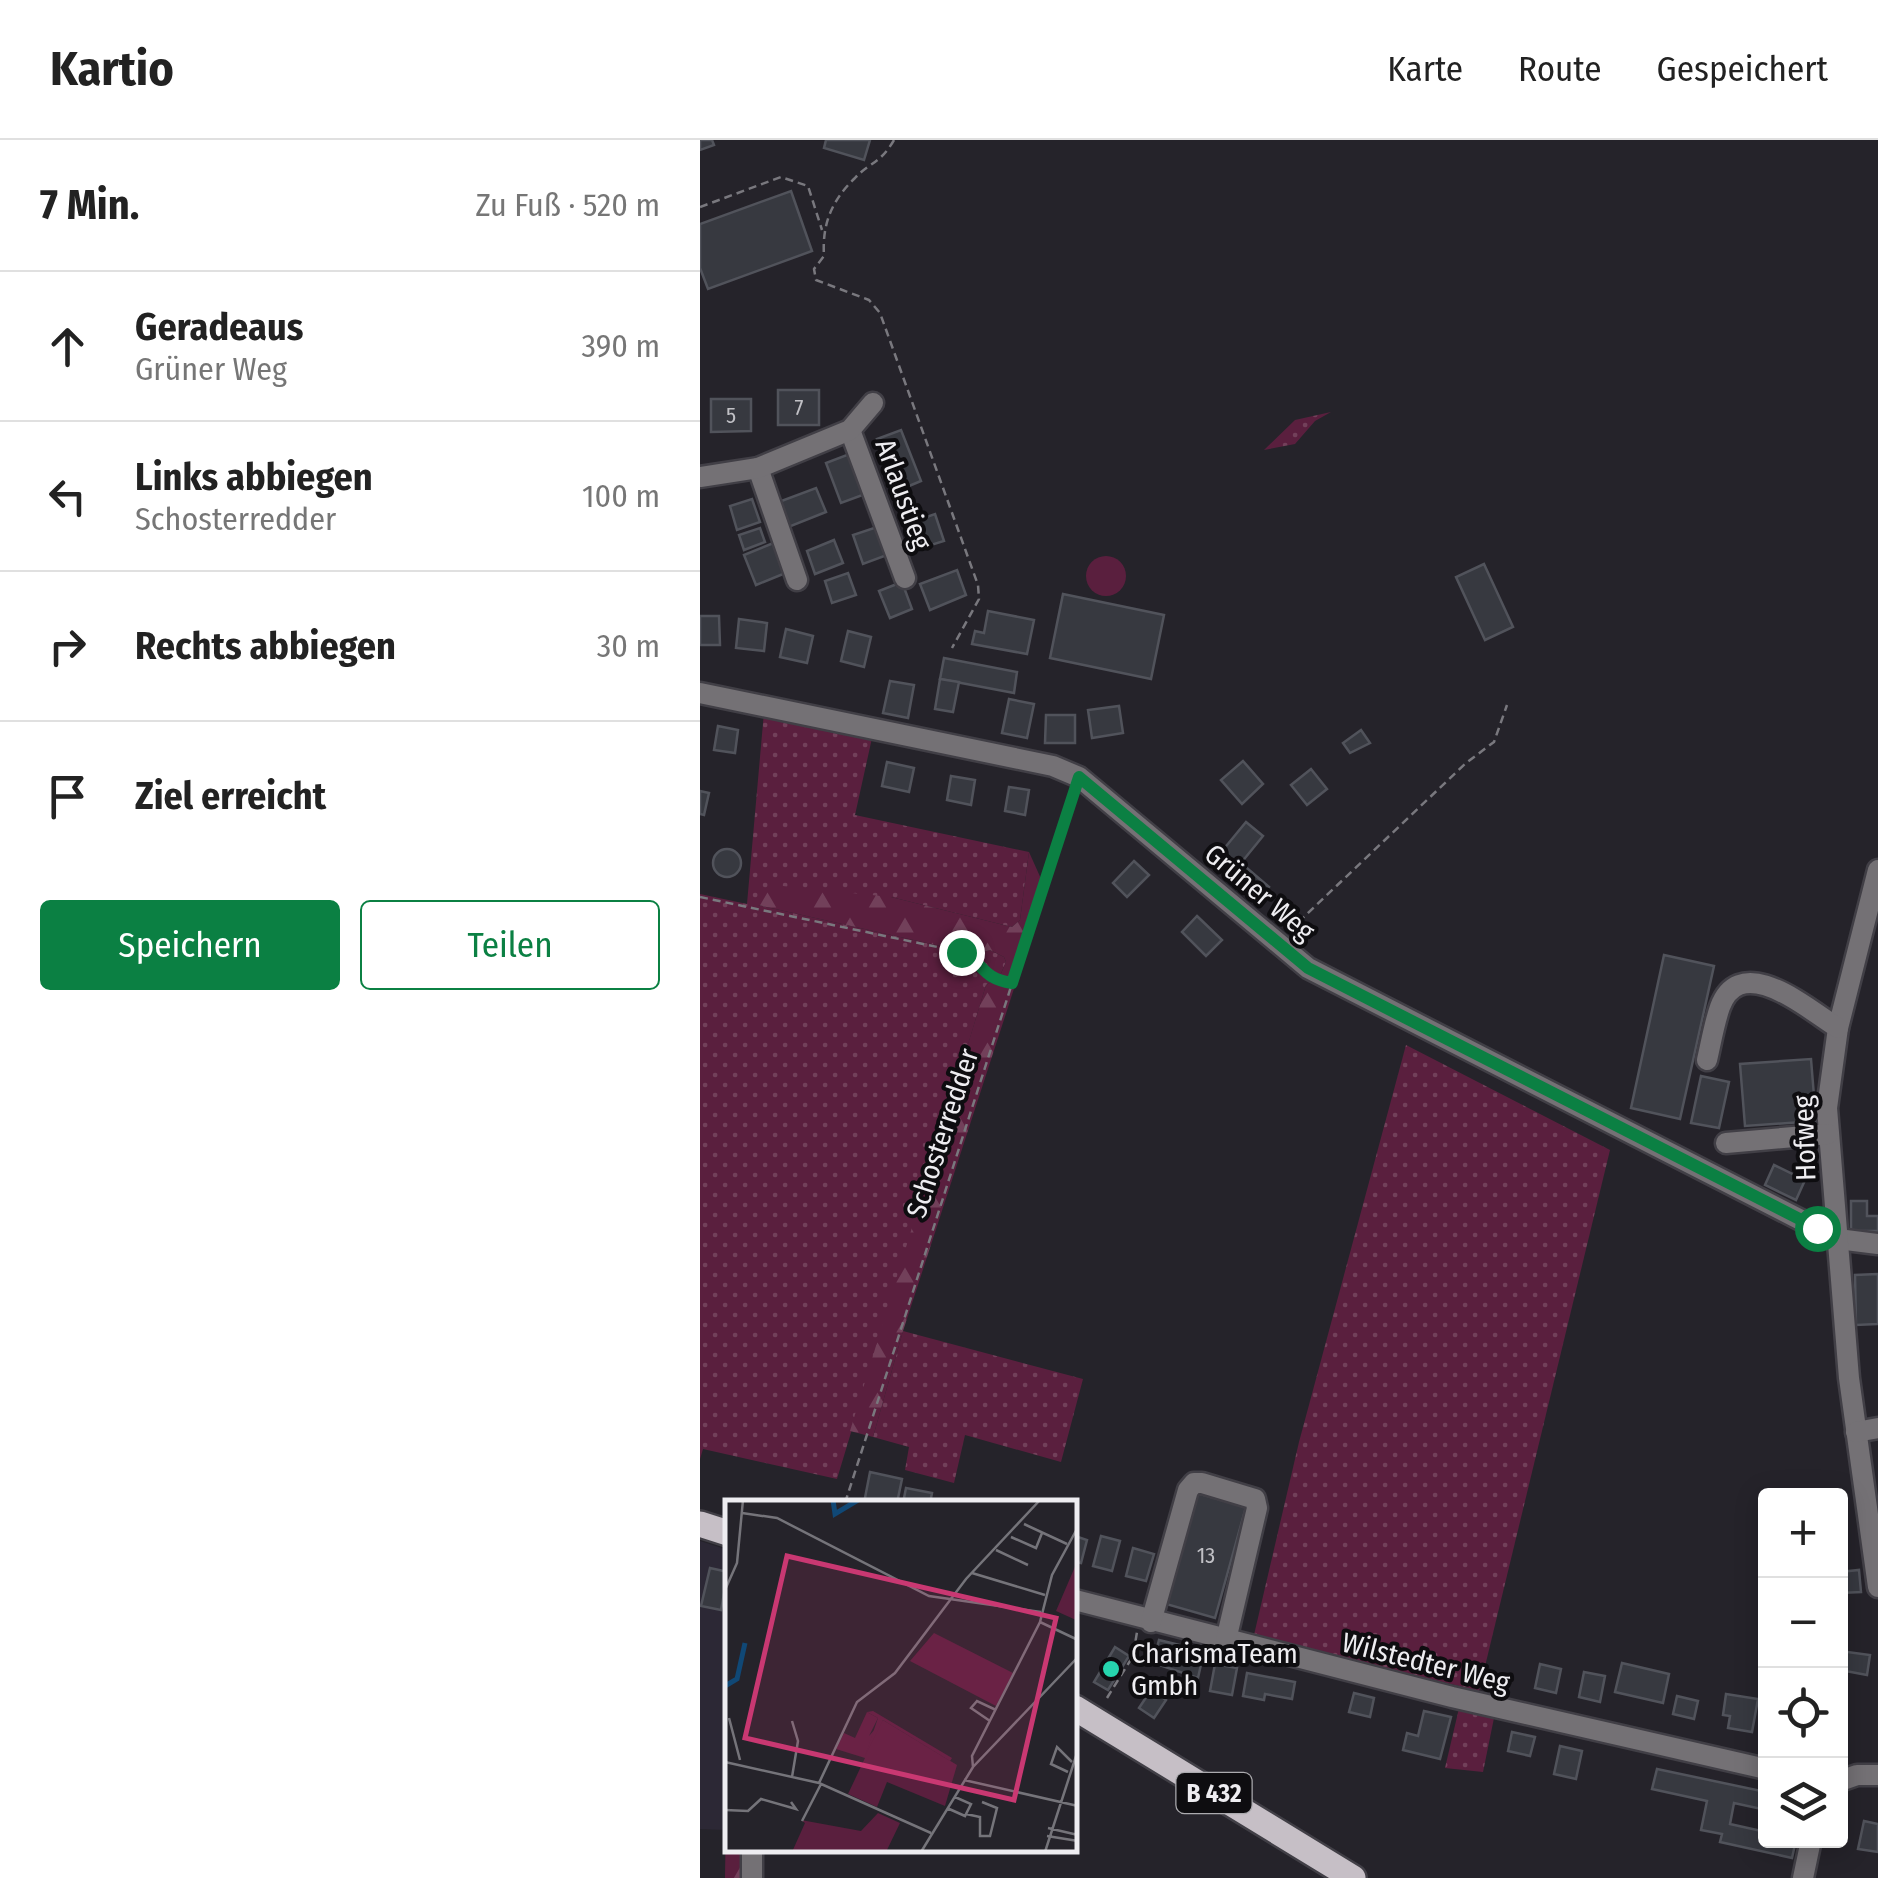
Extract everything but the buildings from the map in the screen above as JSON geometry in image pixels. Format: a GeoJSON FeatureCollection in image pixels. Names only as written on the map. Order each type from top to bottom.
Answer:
{"type":"FeatureCollection","features":[{"type":"Feature","properties":{"kind":"main road"},"geometry":{"type":"LineString","coordinates":[[700,1524],[725,1532]]}},
{"type":"Feature","properties":{"kind":"main road","name":"B 432"},"geometry":{"type":"LineString","coordinates":[[1078,1710],[1353,1878]]}},
{"type":"Feature","properties":{"kind":"street","name":"Arlaustieg"},"geometry":{"type":"LineString","coordinates":[[700,477],[758,468],[850,430],[874,403]]}},
{"type":"Feature","properties":{"kind":"street","name":"Arlaustieg"},"geometry":{"type":"LineString","coordinates":[[850,430],[906,578]]}},
{"type":"Feature","properties":{"kind":"street"},"geometry":{"type":"LineString","coordinates":[[758,468],[797,580]]}},
{"type":"Feature","properties":{"kind":"street","name":"Grüner Weg"},"geometry":{"type":"LineString","coordinates":[[700,693],[1053,766],[1079,777],[1308,968],[1838,1238],[1878,1244]]}},
{"type":"Feature","properties":{"kind":"street","name":"Hofweg"},"geometry":{"type":"LineString","coordinates":[[1878,870],[1830,1069],[1828,1134],[1856,1432],[1878,1580]]}},
{"type":"Feature","properties":{"kind":"street"},"geometry":{"type":"LineString","coordinates":[[1707,1060],[1721,1003],[1733,990],[1751,981],[1771,985],[1838,1028]]}},
{"type":"Feature","properties":{"kind":"street"},"geometry":{"type":"LineString","coordinates":[[1726,1142],[1828,1134]]}},
{"type":"Feature","properties":{"kind":"street"},"geometry":{"type":"LineString","coordinates":[[1856,1432],[1878,1428]]}},
{"type":"Feature","properties":{"kind":"street"},"geometry":{"type":"LineString","coordinates":[[1145,1620],[1188,1490],[1194,1483],[1202,1483],[1255,1499],[1257,1508],[1226,1640]]}},
{"type":"Feature","properties":{"kind":"street","name":"Wilstedter Weg"},"geometry":{"type":"LineString","coordinates":[[1078,1601],[1452,1698],[1758,1767]]}},
{"type":"Feature","properties":{"kind":"street"},"geometry":{"type":"LineString","coordinates":[[1848,1778],[1878,1775]]}},
{"type":"Feature","properties":{"kind":"street"},"geometry":{"type":"LineString","coordinates":[[1803,1878],[1809,1848]]}},
{"type":"Feature","properties":{"kind":"path"},"geometry":{"type":"LineString","coordinates":[[822,232],[833,208],[856,177],[884,158],[894,140]]}},
{"type":"Feature","properties":{"kind":"path"},"geometry":{"type":"LineString","coordinates":[[700,207],[781,177],[808,186],[822,232],[824,256],[814,269],[816,280],[869,300],[880,313],[978,584],[978,599],[952,648]]}},
{"type":"Feature","properties":{"kind":"path"},"geometry":{"type":"LineString","coordinates":[[1278,942],[1466,763],[1494,742],[1507,705]]}},
{"type":"Feature","properties":{"kind":"path","name":"Schosterredder"},"geometry":{"type":"LineString","coordinates":[[846,1500],[1079,777]]}},
{"type":"Feature","properties":{"kind":"path"},"geometry":{"type":"LineString","coordinates":[[700,896],[961,952],[970,956],[990,978],[1012,983]]}},
{"type":"Feature","properties":{"kind":"path"},"geometry":{"type":"LineString","coordinates":[[1107,1698],[1133,1656],[1145,1620]]}},
{"type":"Feature","properties":{"kind":"shaded area"},"geometry":{"type":"Polygon","coordinates":[[[700,1541],[725,1549],[725,1830],[700,1829],[700,1541]]]}},
{"type":"Feature","properties":{"kind":"green space"},"geometry":{"type":"Polygon","coordinates":[[[1331,412],[1315,421],[1295,444],[1264,450],[1295,420],[1331,412]]]}},
{"type":"Feature","properties":{"kind":"green space"},"geometry":{"type":"Polygon","coordinates":[[[1106,556],[1120,562],[1126,576],[1120,590],[1106,596],[1092,590],[1086,576],[1092,562],[1106,556]]]}},
{"type":"Feature","properties":{"kind":"green space"},"geometry":{"type":"Polygon","coordinates":[[[764,712],[872,738],[855,815],[1029,852],[1020,920],[1012,927],[891,897],[758,905],[976,954],[990,950],[1006,962],[999,978],[986,985],[837,1479],[703,1449],[700,1459],[700,894],[747,904],[764,712]]]}},
{"type":"Feature","properties":{"kind":"green space"},"geometry":{"type":"Polygon","coordinates":[[[1029,852],[1046,890],[903,1331],[873,1437],[850,1431],[986,985],[999,978],[1006,962],[990,950],[976,954],[758,905],[764,890],[773,885],[891,897],[1012,927],[1020,920],[1029,852]]]}},
{"type":"Feature","properties":{"kind":"green space"},"geometry":{"type":"Polygon","coordinates":[[[1406,1045],[1610,1150],[1479,1691],[1254,1635],[1299,1442],[1406,1045]]]}},
{"type":"Feature","properties":{"kind":"green space"},"geometry":{"type":"Polygon","coordinates":[[[903,1331],[1083,1379],[1061,1462],[965,1435],[954,1483],[905,1470],[909,1447],[873,1437],[903,1331]]]}},
{"type":"Feature","properties":{"kind":"green space"},"geometry":{"type":"Polygon","coordinates":[[[1460,1704],[1495,1713],[1483,1772],[1445,1768],[1460,1704]]]}},
{"type":"Feature","properties":{"kind":"green space"},"geometry":{"type":"Polygon","coordinates":[[[725,1853],[763,1853],[764,1878],[725,1878],[725,1853]]]}},
{"type":"Feature","properties":{"kind":"place","name":"CharismaTeam Gmbh"},"geometry":{"type":"Point","coordinates":[1111,1669]}},
{"type":"Feature","properties":{"kind":"route"},"geometry":{"type":"LineString","coordinates":[[961,952],[970,956],[990,978],[1012,983],[1079,777],[1308,968],[1817,1228]]}}]}
